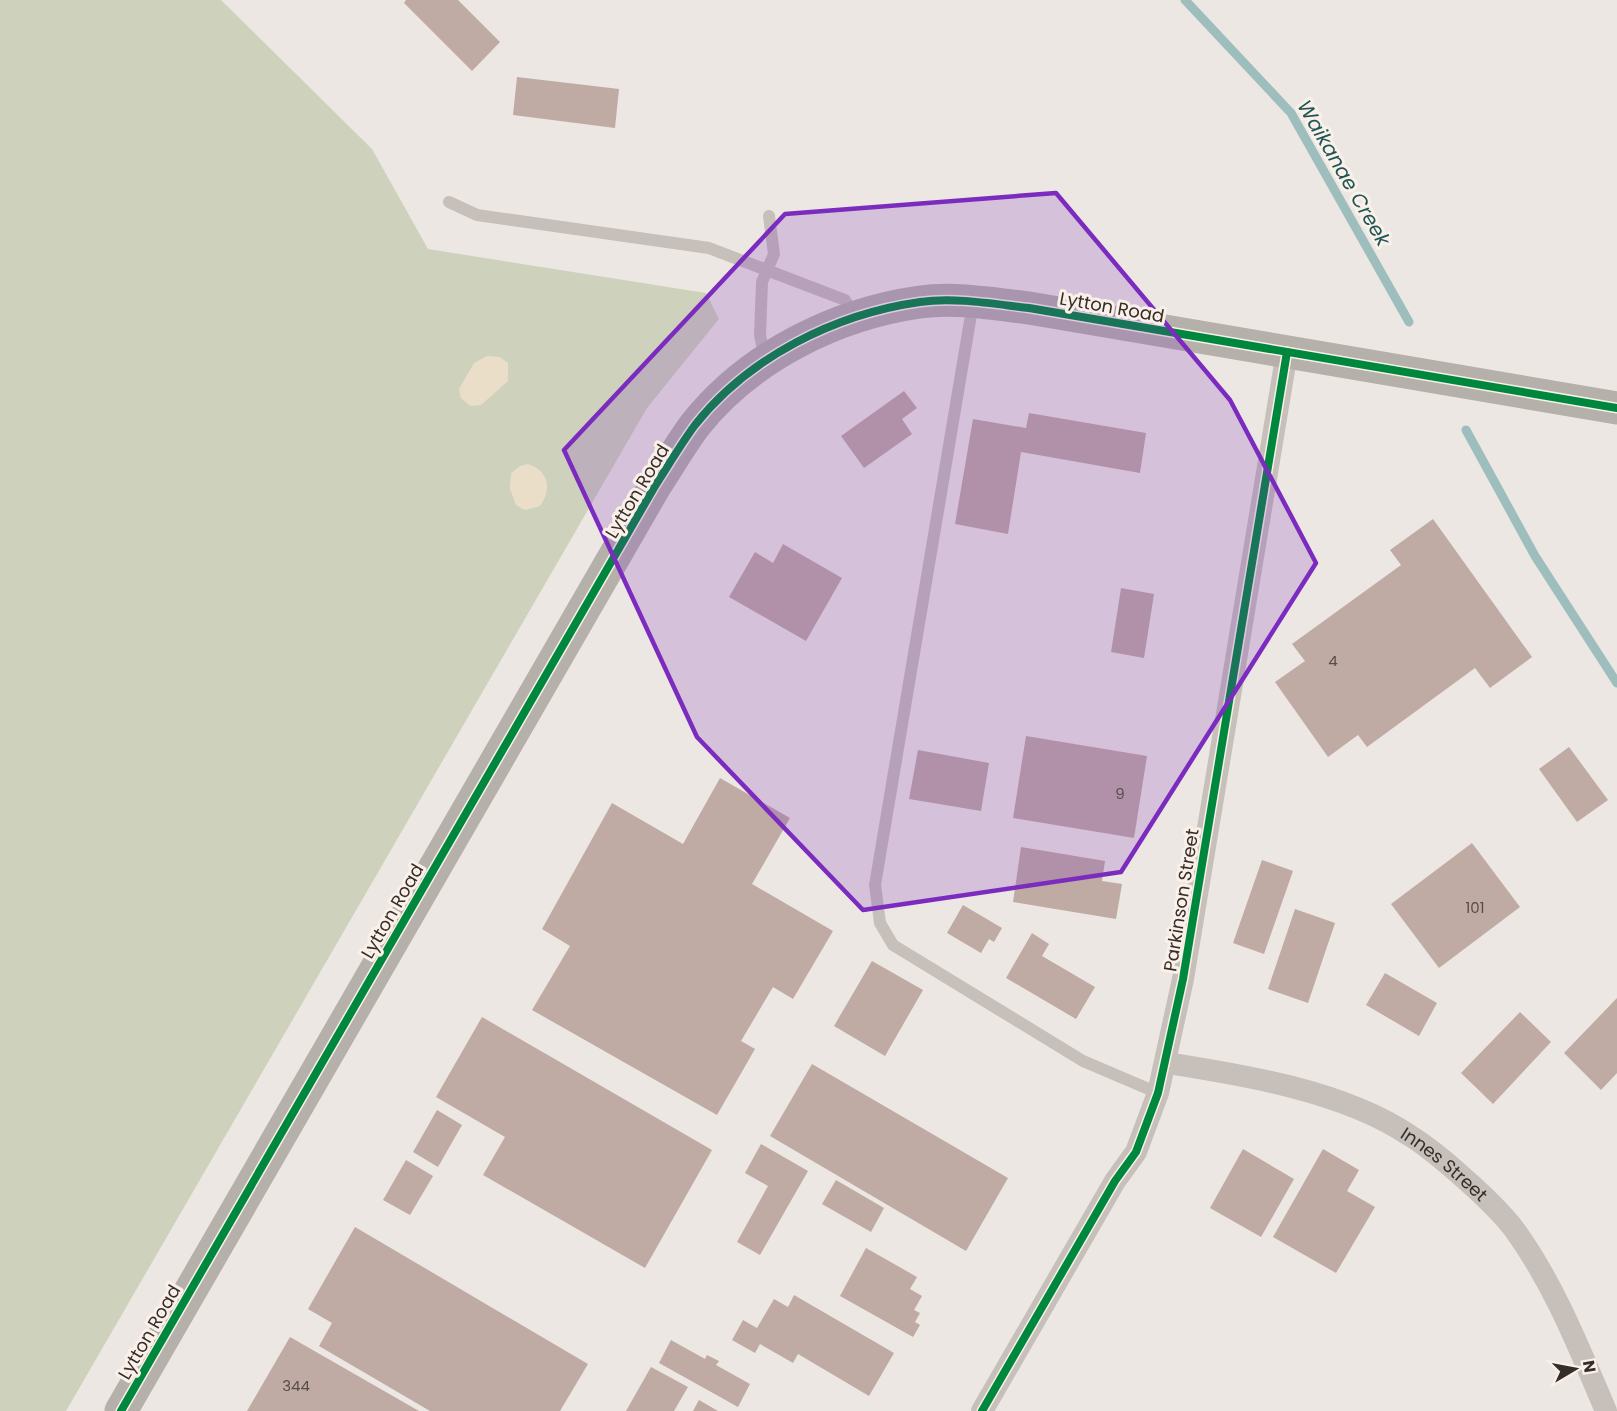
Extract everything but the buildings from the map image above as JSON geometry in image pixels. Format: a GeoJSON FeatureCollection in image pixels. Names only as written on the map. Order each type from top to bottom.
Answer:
{"type":"FeatureCollection","features":[{"type":"Feature","properties":{"kind":"main road","name":"Lytton Road"},"geometry":{"type":"LineString","coordinates":[[121,1411],[655,486],[696,424],[735,385],[766,362],[836,322],[921,302],[974,302],[1029,308],[1617,408]]}},
{"type":"Feature","properties":{"kind":"street","name":"Parkinson Street"},"geometry":{"type":"LineString","coordinates":[[982,1411],[1115,1181],[1136,1152],[1167,1063],[1287,352]]}},
{"type":"Feature","properties":{"kind":"street","name":"Innes Street"},"geometry":{"type":"LineString","coordinates":[[1167,1063],[1311,1092],[1361,1110],[1408,1134],[1446,1162],[1482,1194],[1513,1227],[1536,1263],[1562,1310],[1605,1411]]}},
{"type":"Feature","properties":{"kind":"lane"},"geometry":{"type":"LineString","coordinates":[[450,202],[477,214],[709,248],[845,300],[854,317]]}},
{"type":"Feature","properties":{"kind":"lane"},"geometry":{"type":"LineString","coordinates":[[766,362],[760,335],[762,282],[774,254],[769,216]]}},
{"type":"Feature","properties":{"kind":"lane"},"geometry":{"type":"LineString","coordinates":[[974,302],[875,885],[880,923],[893,945],[1083,1061],[1158,1093]]}},
{"type":"Feature","properties":{"kind":"highlighted area"},"geometry":{"type":"Polygon","coordinates":[[[1056,193],[1230,400],[1316,563],[1121,872],[863,910],[697,737],[564,450],[785,214],[1056,193]]]}},
{"type":"Feature","properties":{"kind":"green space"},"geometry":{"type":"Polygon","coordinates":[[[0,0],[221,0],[372,149],[428,249],[706,293],[719,319],[647,408],[66,1411],[0,1411],[0,0]]]}},
{"type":"Feature","properties":{"kind":"sand"},"geometry":{"type":"Polygon","coordinates":[[[487,356],[500,357],[508,363],[508,381],[481,405],[470,406],[461,398],[459,389],[474,363],[487,356]]]}},
{"type":"Feature","properties":{"kind":"sand"},"geometry":{"type":"Polygon","coordinates":[[[528,464],[540,471],[547,487],[540,506],[525,510],[516,505],[510,489],[511,473],[520,466],[528,464]]]}},
{"type":"Feature","properties":{"kind":"waterway","name":"Waikanae Creek"},"geometry":{"type":"LineString","coordinates":[[1185,0],[1291,113],[1409,322]]}},
{"type":"Feature","properties":{"kind":"waterway","name":"Waikanae Creek"},"geometry":{"type":"LineString","coordinates":[[1466,430],[1535,556],[1617,683]]}},
{"type":"Feature","properties":{"kind":"cycle path"},"geometry":{"type":"LineString","coordinates":[[121,1411],[655,486],[695,425],[741,379],[768,359],[796,342],[857,317],[920,302],[961,301],[1029,308],[1617,408]]}},
{"type":"Feature","properties":{"kind":"cycle path"},"geometry":{"type":"LineString","coordinates":[[982,1411],[1115,1181],[1136,1152],[1158,1093],[1183,979],[1287,352]]}}]}
